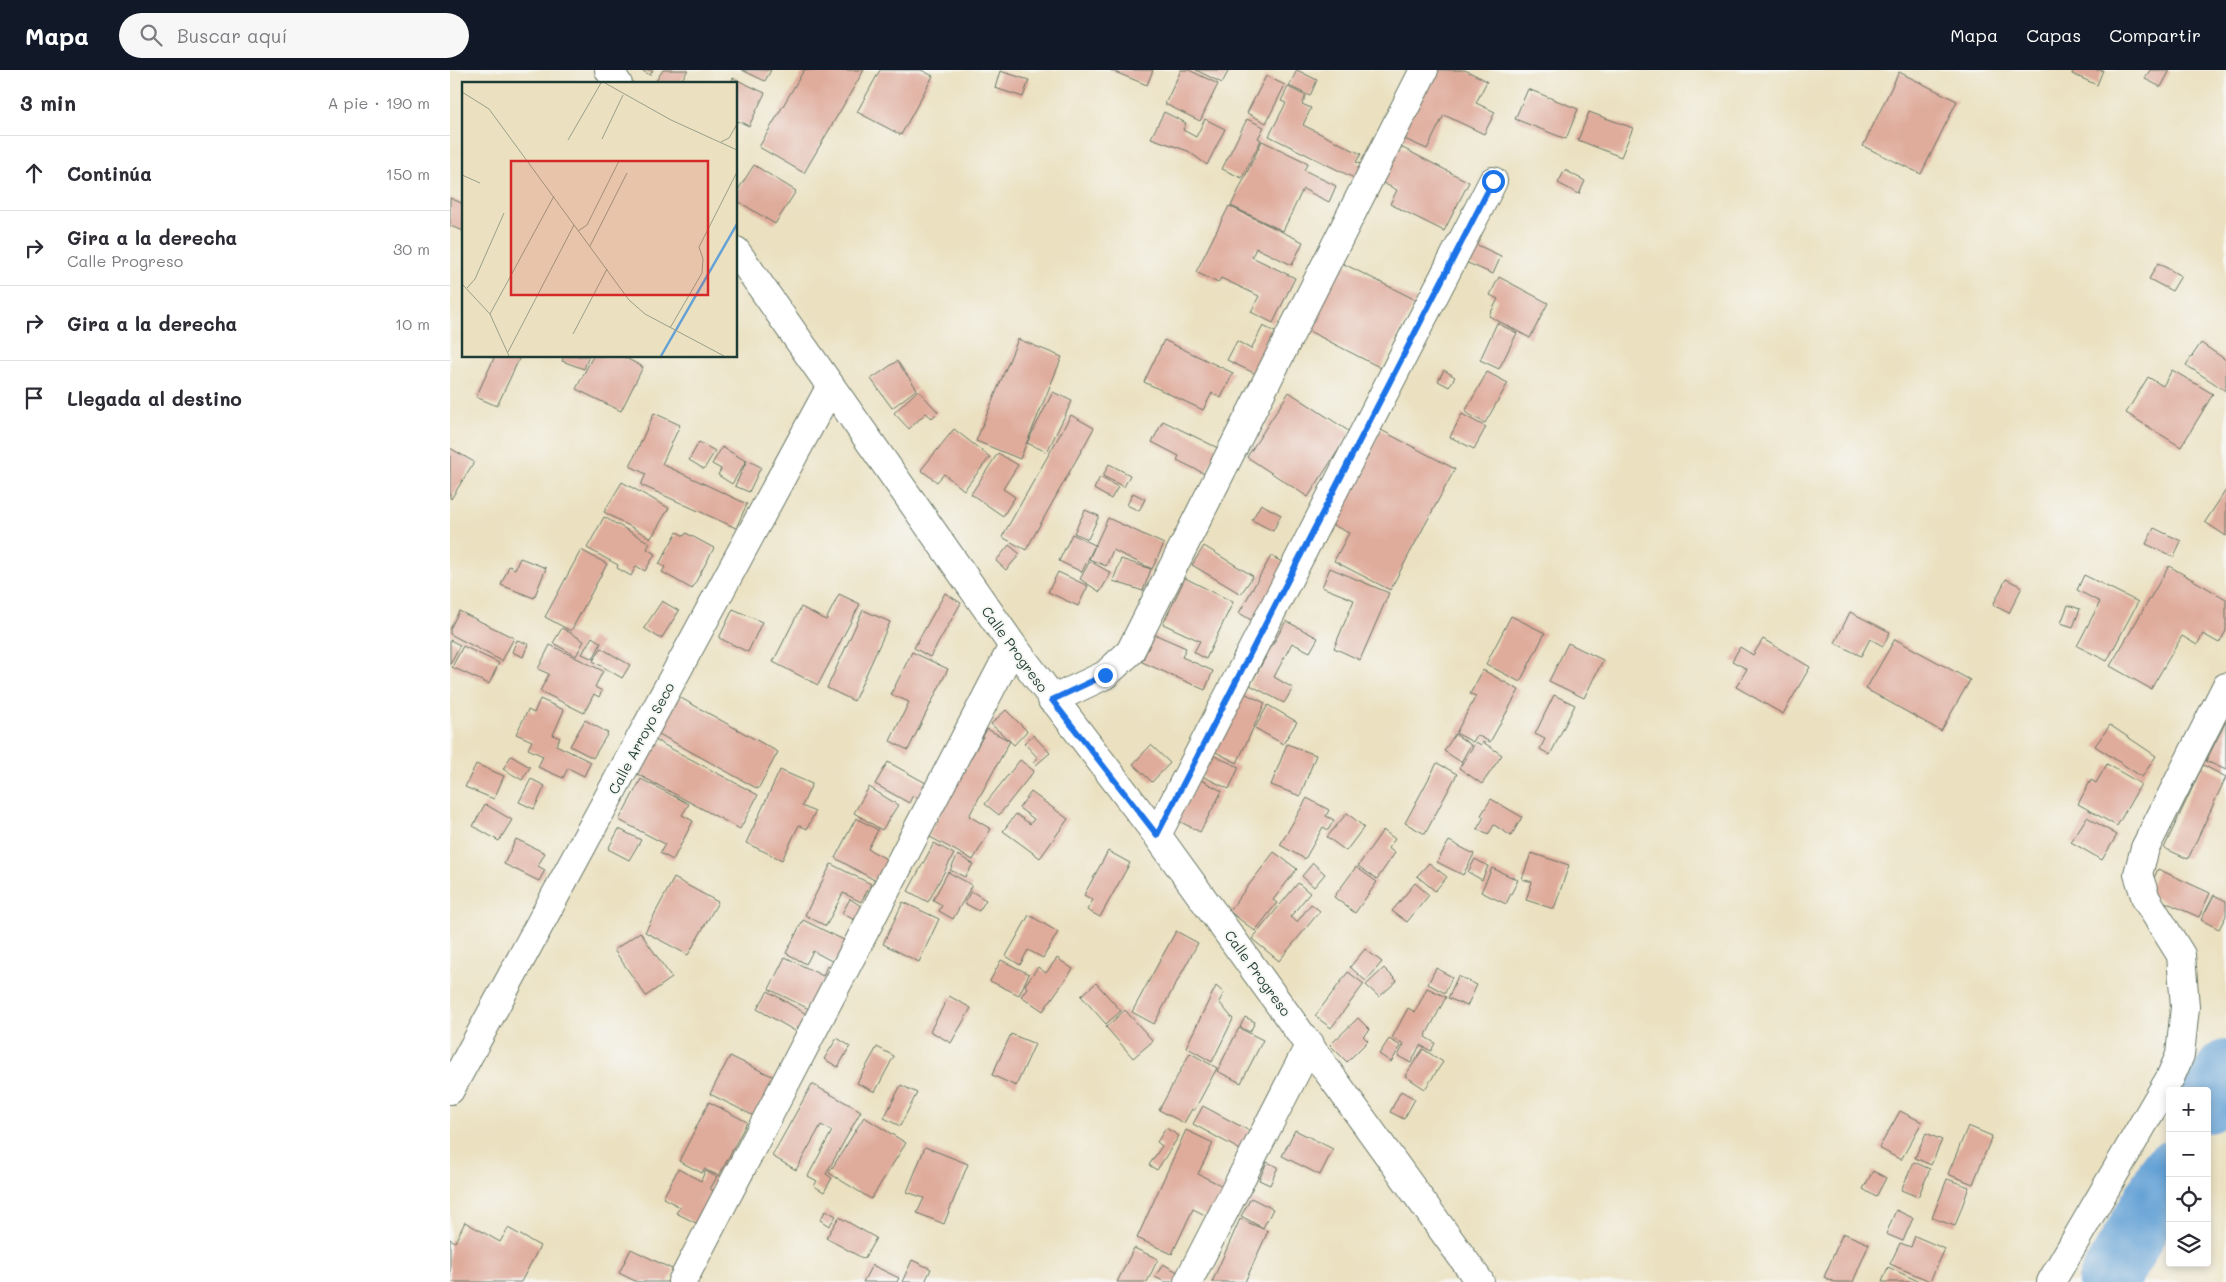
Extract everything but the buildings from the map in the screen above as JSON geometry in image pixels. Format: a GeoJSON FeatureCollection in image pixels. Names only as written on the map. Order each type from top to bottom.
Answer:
{"type":"FeatureCollection","features":[{"type":"Feature","properties":{"kind":"street"},"geometry":{"type":"LineString","coordinates":[[609,70],[617,82]]}},
{"type":"Feature","properties":{"kind":"street"},"geometry":{"type":"LineString","coordinates":[[1052,700],[1105,675],[1130,652],[1424,70]]}},
{"type":"Feature","properties":{"kind":"street"},"geometry":{"type":"LineString","coordinates":[[1157,835],[1493,181]]}},
{"type":"Feature","properties":{"kind":"street","name":"Calle Progreso"},"geometry":{"type":"LineString","coordinates":[[738,254],[1013,646],[1052,700],[1157,835],[1310,1044],[1480,1282]]}},
{"type":"Feature","properties":{"kind":"street","name":"Calle Arroyo Seco"},"geometry":{"type":"LineString","coordinates":[[450,1090],[831,386]]}},
{"type":"Feature","properties":{"kind":"street"},"geometry":{"type":"LineString","coordinates":[[682,1282],[1013,646]]}},
{"type":"Feature","properties":{"kind":"street"},"geometry":{"type":"LineString","coordinates":[[2051,1282],[2170,1078],[2180,1055],[2185,1007],[2181,955],[2146,899],[2138,874],[2145,848],[2226,687]]}},
{"type":"Feature","properties":{"kind":"street"},"geometry":{"type":"LineString","coordinates":[[1188,1282],[1310,1044]]}},
{"type":"Feature","properties":{"kind":"waterway"},"geometry":{"type":"LineString","coordinates":[[2211,1096],[2226,1070]]}},
{"type":"Feature","properties":{"kind":"waterway"},"geometry":{"type":"LineString","coordinates":[[2108,1282],[2167,1177]]}},
{"type":"Feature","properties":{"kind":"route"},"geometry":{"type":"LineString","coordinates":[[1105,675],[1052,700],[1157,835],[1493,181]]}}]}
